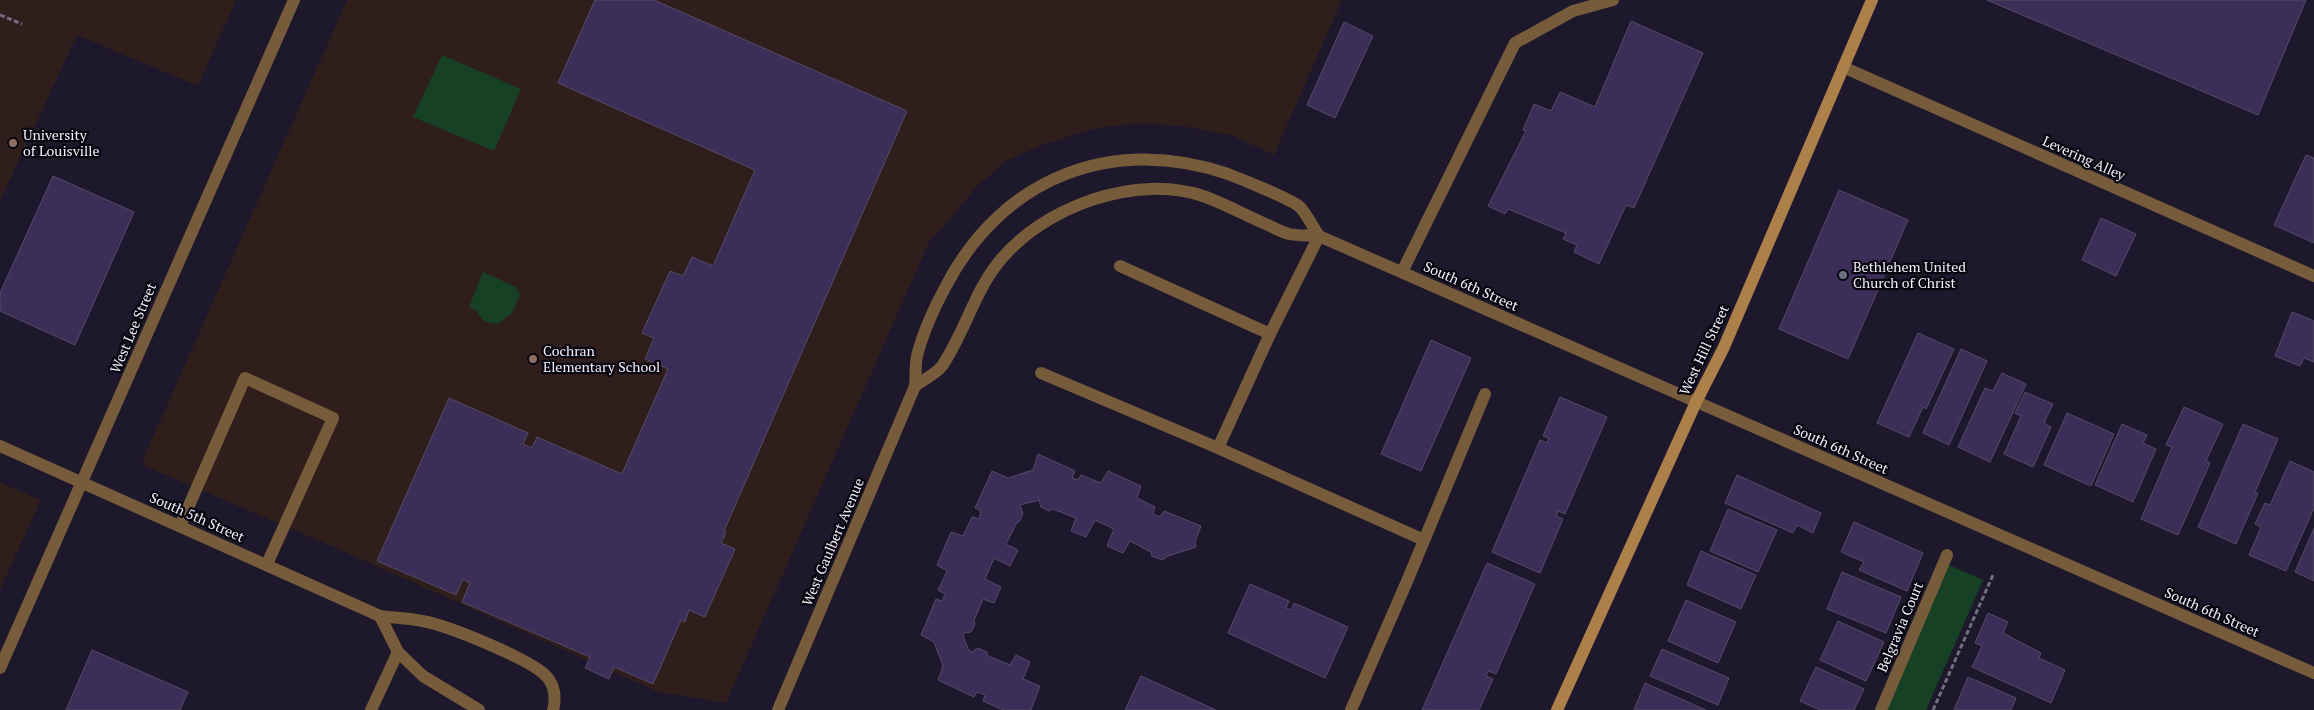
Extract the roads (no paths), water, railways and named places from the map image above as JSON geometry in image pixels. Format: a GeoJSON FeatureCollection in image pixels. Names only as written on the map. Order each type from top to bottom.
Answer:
{"type":"FeatureCollection","features":[{"type":"Feature","properties":{"kind":"street","name":"West Lee Street"},"geometry":{"type":"LineString","coordinates":[[0,668],[294,0]]}},
{"type":"Feature","properties":{"kind":"street"},"geometry":{"type":"LineString","coordinates":[[1402,272],[1515,43],[1573,11],[1613,0]]}},
{"type":"Feature","properties":{"kind":"street","name":"West Hill Street"},"geometry":{"type":"LineString","coordinates":[[1557,710],[1696,402],[1724,347],[1872,0]]}},
{"type":"Feature","properties":{"kind":"street","name":"Levering Alley"},"geometry":{"type":"LineString","coordinates":[[1843,66],[2314,276]]}},
{"type":"Feature","properties":{"kind":"street","name":"West Gaulbert Avenue"},"geometry":{"type":"LineString","coordinates":[[778,710],[915,386],[916,358],[937,302],[955,268],[969,247],[1001,213],[1022,196],[1073,169],[1098,163],[1148,158],[1201,165],[1243,179],[1299,207],[1319,236]]}},
{"type":"Feature","properties":{"kind":"street"},"geometry":{"type":"LineString","coordinates":[[915,386],[941,367],[982,287],[997,264],[1009,250],[1041,222],[1075,206],[1112,195],[1148,188],[1175,189],[1205,197],[1288,234],[1319,236],[1270,334],[1218,448]]}},
{"type":"Feature","properties":{"kind":"street","name":"South 6th Street"},"geometry":{"type":"LineString","coordinates":[[1319,236],[2314,673]]}},
{"type":"Feature","properties":{"kind":"street"},"geometry":{"type":"LineString","coordinates":[[1120,266],[1270,334]]}},
{"type":"Feature","properties":{"kind":"street"},"geometry":{"type":"LineString","coordinates":[[1041,372],[1218,448],[1424,540]]}},
{"type":"Feature","properties":{"kind":"street"},"geometry":{"type":"LineString","coordinates":[[180,526],[244,378],[333,418],[267,564]]}},
{"type":"Feature","properties":{"kind":"street"},"geometry":{"type":"LineString","coordinates":[[1351,710],[1484,394]]}},
{"type":"Feature","properties":{"kind":"street","name":"South 5th Street"},"geometry":{"type":"LineString","coordinates":[[0,446],[380,616],[424,621],[490,645],[536,666],[548,678],[554,690],[553,710]]}},
{"type":"Feature","properties":{"kind":"street","name":"Belgravia Court"},"geometry":{"type":"LineString","coordinates":[[1880,710],[1947,555]]}},
{"type":"Feature","properties":{"kind":"street"},"geometry":{"type":"LineString","coordinates":[[380,616],[398,652],[423,676],[479,710]]}},
{"type":"Feature","properties":{"kind":"street"},"geometry":{"type":"LineString","coordinates":[[371,710],[398,652]]}},
{"type":"Feature","properties":{"kind":"place","name":"University of Louisville"},"geometry":{"type":"Point","coordinates":[13,143]}},
{"type":"Feature","properties":{"kind":"place","name":"Bethlehem United Church of Christ"},"geometry":{"type":"Point","coordinates":[1843,275]}},
{"type":"Feature","properties":{"kind":"place","name":"Cochran Elementary School"},"geometry":{"type":"Point","coordinates":[533,359]}}]}
